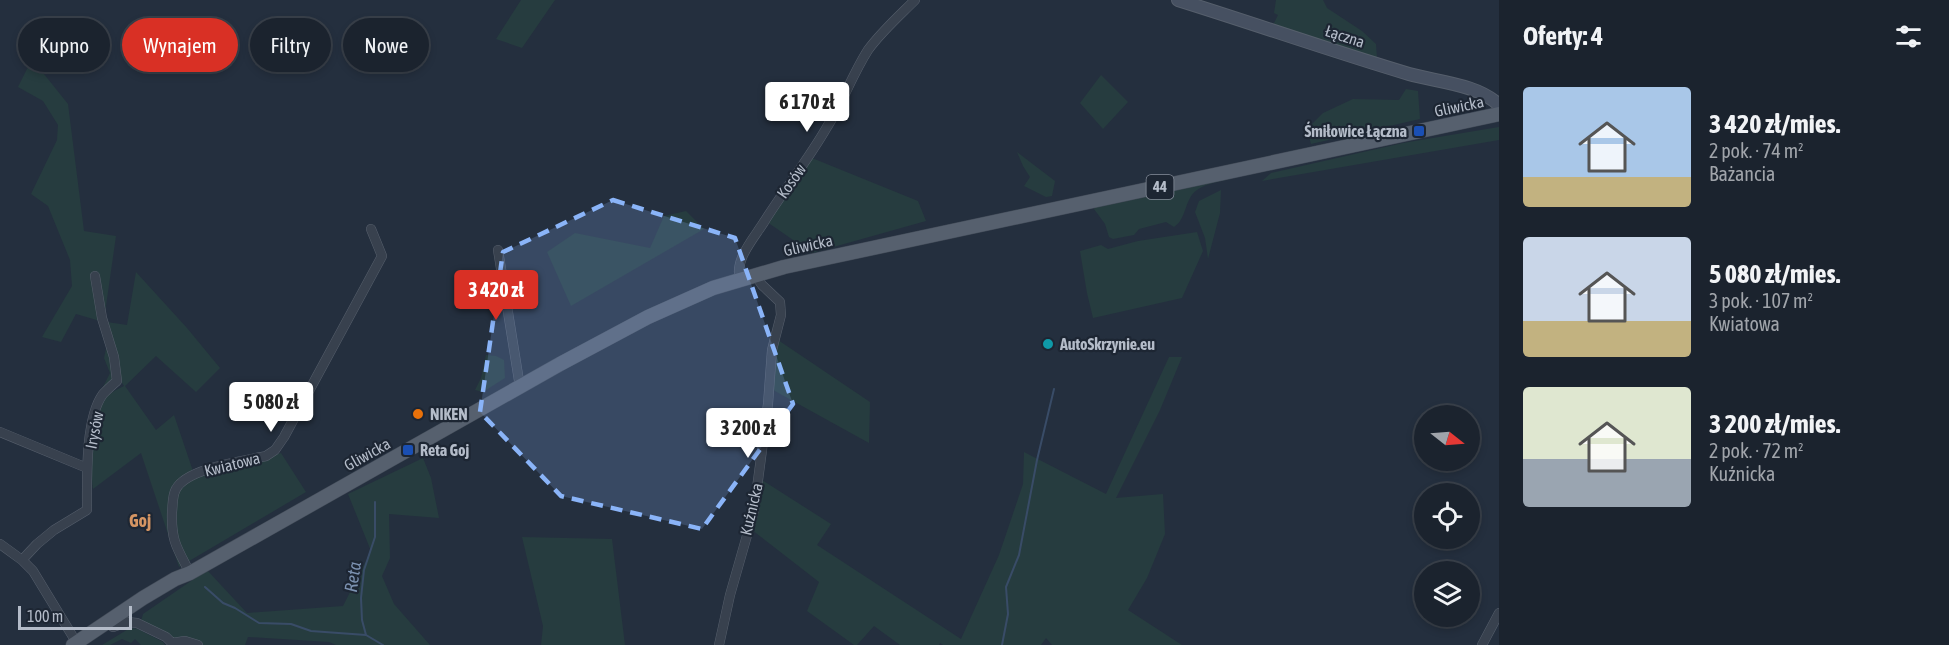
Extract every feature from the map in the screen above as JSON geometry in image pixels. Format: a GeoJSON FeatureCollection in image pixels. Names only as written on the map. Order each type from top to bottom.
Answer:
{"type":"FeatureCollection","features":[{"type":"Feature","properties":{"kind":"main road","name":"Gliwicka"},"geometry":{"type":"LineString","coordinates":[[79,644],[175,579],[188,574],[648,317],[693,296],[740,279],[874,247],[1499,114]]}},
{"type":"Feature","properties":{"kind":"main road","name":"Gliwicka"},"geometry":{"type":"LineString","coordinates":[[79,644],[113,627],[171,590],[188,574]]}},
{"type":"Feature","properties":{"kind":"street","name":"Kosów"},"geometry":{"type":"LineString","coordinates":[[740,279],[738,273],[740,262],[770,212],[828,126],[842,101],[850,79],[869,48],[915,0]]}},
{"type":"Feature","properties":{"kind":"street","name":"Łączna"},"geometry":{"type":"LineString","coordinates":[[1178,0],[1408,73],[1475,91],[1499,105]]}},
{"type":"Feature","properties":{"kind":"street","name":"Kwiatowa"},"geometry":{"type":"LineString","coordinates":[[188,574],[172,536],[173,500],[176,489],[185,479],[197,472],[266,456],[275,450],[382,256],[371,230]]}},
{"type":"Feature","properties":{"kind":"street"},"geometry":{"type":"LineString","coordinates":[[498,250],[520,387]]}},
{"type":"Feature","properties":{"kind":"street","name":"Kuźnicka"},"geometry":{"type":"LineString","coordinates":[[719,645],[753,511],[768,404],[772,350],[781,315],[780,302],[755,275]]}},
{"type":"Feature","properties":{"kind":"street","name":"Irysów"},"geometry":{"type":"LineString","coordinates":[[22,560],[54,530],[87,510],[87,468],[94,416],[102,395],[117,381],[114,357],[102,318],[95,276]]}},
{"type":"Feature","properties":{"kind":"street"},"geometry":{"type":"LineString","coordinates":[[0,432],[87,468]]}},
{"type":"Feature","properties":{"kind":"street"},"geometry":{"type":"LineString","coordinates":[[0,544],[22,560],[41,583],[79,644]]}},
{"type":"Feature","properties":{"kind":"street"},"geometry":{"type":"LineString","coordinates":[[1482,645],[1499,613]]}},
{"type":"Feature","properties":{"kind":"street"},"geometry":{"type":"LineString","coordinates":[[113,627],[127,622],[137,623],[169,639],[172,643],[185,641],[198,645]]}},
{"type":"Feature","properties":{"kind":"highlighted area"},"geometry":{"type":"Polygon","coordinates":[[[613,200],[735,238],[793,404],[702,529],[561,496],[480,412],[503,252],[613,200]]]}},
{"type":"Feature","properties":{"kind":"green space"},"geometry":{"type":"Polygon","coordinates":[[[521,0],[555,0],[522,48],[496,39],[521,0]]]}},
{"type":"Feature","properties":{"kind":"green space"},"geometry":{"type":"Polygon","coordinates":[[[1276,0],[1323,0],[1327,8],[1362,31],[1376,44],[1377,58],[1273,25],[1278,15],[1274,13],[1276,0]]]}},
{"type":"Feature","properties":{"kind":"green space"},"geometry":{"type":"Polygon","coordinates":[[[26,72],[42,72],[68,104],[84,231],[116,236],[105,313],[100,321],[76,314],[61,342],[42,337],[72,286],[70,260],[48,206],[31,194],[57,140],[58,125],[43,101],[18,87],[26,72]]]}},
{"type":"Feature","properties":{"kind":"green space"},"geometry":{"type":"Polygon","coordinates":[[[1101,75],[1128,102],[1103,129],[1080,103],[1101,75]]]}},
{"type":"Feature","properties":{"kind":"green space"},"geometry":{"type":"Polygon","coordinates":[[[1406,89],[1418,91],[1420,119],[1311,144],[1307,129],[1323,113],[1353,99],[1399,100],[1406,89]]]}},
{"type":"Feature","properties":{"kind":"green space"},"geometry":{"type":"Polygon","coordinates":[[[1499,127],[1499,140],[1262,181],[1271,173],[1403,143],[1499,127]]]}},
{"type":"Feature","properties":{"kind":"green space"},"geometry":{"type":"Polygon","coordinates":[[[1017,152],[1055,181],[1052,196],[1046,197],[1024,186],[1030,177],[1017,152]]]}},
{"type":"Feature","properties":{"kind":"green space"},"geometry":{"type":"Polygon","coordinates":[[[812,158],[918,201],[926,221],[812,253],[767,222],[812,158]]]}},
{"type":"Feature","properties":{"kind":"green space"},"geometry":{"type":"Polygon","coordinates":[[[1229,178],[1197,190],[1174,227],[1166,222],[1139,229],[1134,235],[1113,239],[1109,237],[1105,224],[1094,209],[1095,207],[1229,178]]]}},
{"type":"Feature","properties":{"kind":"green space"},"geometry":{"type":"Polygon","coordinates":[[[1221,190],[1220,213],[1208,259],[1205,238],[1195,212],[1199,201],[1221,190]]]}},
{"type":"Feature","properties":{"kind":"green space"},"geometry":{"type":"Polygon","coordinates":[[[686,211],[704,229],[571,306],[547,252],[575,233],[650,248],[664,216],[686,211]]]}},
{"type":"Feature","properties":{"kind":"green space"},"geometry":{"type":"Polygon","coordinates":[[[1197,232],[1203,251],[1182,298],[1093,318],[1080,251],[1101,245],[1108,249],[1138,241],[1197,232]]]}},
{"type":"Feature","properties":{"kind":"green space"},"geometry":{"type":"Polygon","coordinates":[[[136,272],[220,368],[196,392],[156,356],[125,386],[156,430],[174,415],[195,477],[281,453],[306,492],[179,567],[141,453],[93,489],[92,445],[98,411],[106,397],[124,386],[119,378],[103,387],[110,373],[104,358],[107,344],[107,322],[127,325],[136,272]]]}},
{"type":"Feature","properties":{"kind":"green space"},"geometry":{"type":"Polygon","coordinates":[[[778,340],[870,402],[869,443],[773,390],[778,340]]]}},
{"type":"Feature","properties":{"kind":"green space"},"geometry":{"type":"Polygon","coordinates":[[[486,355],[504,360],[505,378],[483,392],[475,390],[481,378],[486,355]]]}},
{"type":"Feature","properties":{"kind":"green space"},"geometry":{"type":"Polygon","coordinates":[[[1169,357],[1182,357],[1160,410],[1116,498],[1163,494],[1165,534],[1147,578],[1128,610],[1182,645],[1052,645],[1046,638],[1041,645],[943,645],[940,643],[939,645],[900,645],[874,626],[857,645],[854,645],[807,611],[819,582],[752,530],[762,480],[831,524],[817,545],[961,639],[999,555],[1023,484],[1024,452],[1106,494],[1169,357]]]}},
{"type":"Feature","properties":{"kind":"green space"},"geometry":{"type":"Polygon","coordinates":[[[423,458],[431,478],[439,518],[389,514],[390,558],[382,576],[394,604],[430,645],[336,645],[329,642],[248,637],[245,645],[203,645],[185,639],[172,638],[141,621],[143,614],[207,570],[247,613],[343,606],[371,551],[348,494],[423,458]]]}},
{"type":"Feature","properties":{"kind":"green space"},"geometry":{"type":"Polygon","coordinates":[[[522,537],[612,539],[625,645],[541,645],[543,626],[522,537]]]}},
{"type":"Feature","properties":{"kind":"green space"},"geometry":{"type":"Polygon","coordinates":[[[130,628],[138,629],[165,645],[141,645],[135,639],[131,643],[122,639],[110,645],[102,645],[130,628]]]}},
{"type":"Feature","properties":{"kind":"waterway"},"geometry":{"type":"LineString","coordinates":[[1002,645],[1008,614],[1006,587],[1019,555],[1037,460],[1054,389]]}},
{"type":"Feature","properties":{"kind":"waterway","name":"Reta"},"geometry":{"type":"LineString","coordinates":[[375,502],[375,537],[364,570],[361,598],[362,620],[366,635],[383,645]]}},
{"type":"Feature","properties":{"kind":"waterway"},"geometry":{"type":"LineString","coordinates":[[205,587],[223,603],[259,623],[291,624],[311,631],[366,635]]}},
{"type":"Feature","properties":{"kind":"place","name":"Śmiłowice Łączna"},"geometry":{"type":"Point","coordinates":[1419,131]}},
{"type":"Feature","properties":{"kind":"place","name":"AutoSkrzynie.eu"},"geometry":{"type":"Point","coordinates":[1048,344]}},
{"type":"Feature","properties":{"kind":"place","name":"NIKEN"},"geometry":{"type":"Point","coordinates":[418,414]}},
{"type":"Feature","properties":{"kind":"place","name":"Reta Goj"},"geometry":{"type":"Point","coordinates":[408,450]}},
{"type":"Feature","properties":{"kind":"district","name":"Goj"},"geometry":{"type":"Point","coordinates":[140,521]}}]}
